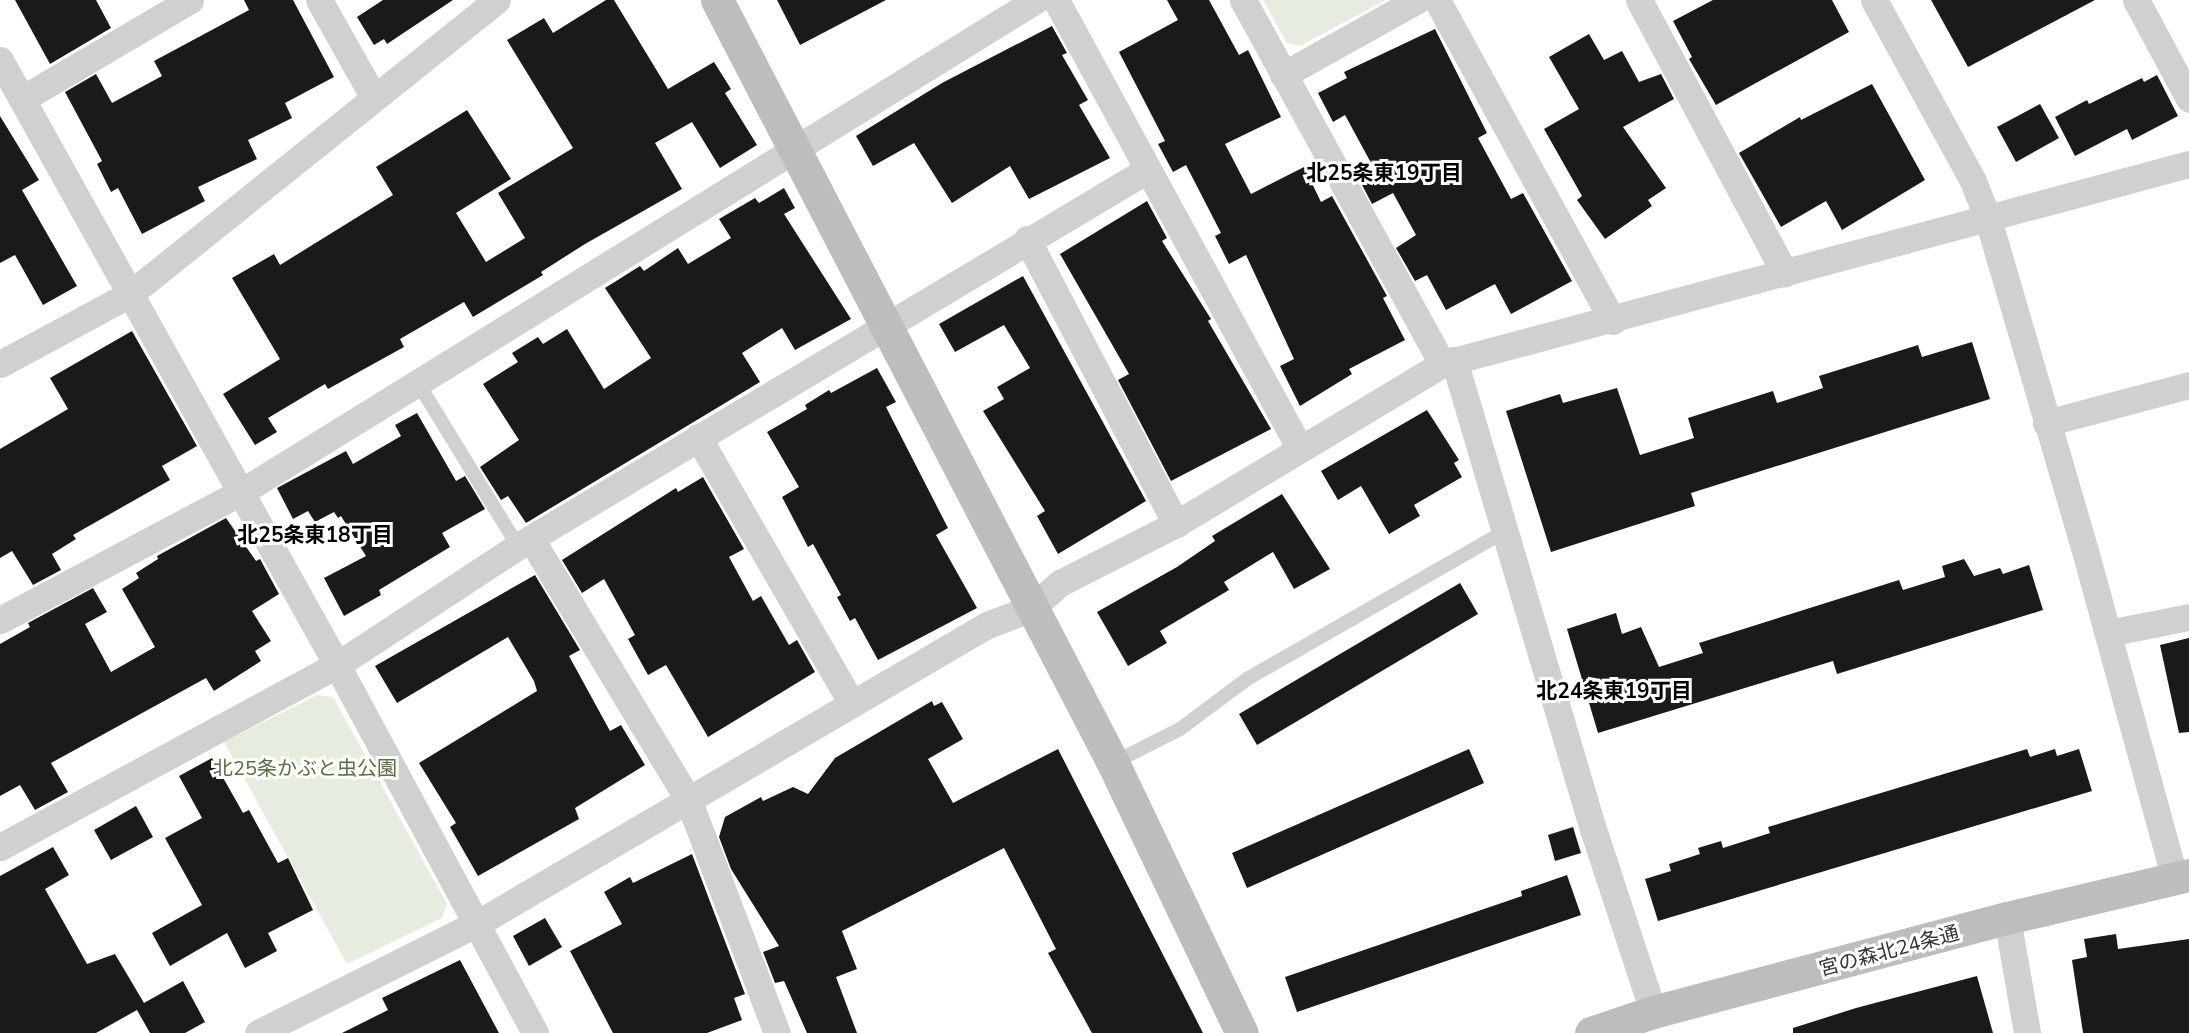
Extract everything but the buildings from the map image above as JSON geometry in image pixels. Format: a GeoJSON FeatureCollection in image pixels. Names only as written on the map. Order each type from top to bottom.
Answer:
{"type":"FeatureCollection","features":[{"type":"Feature","properties":{"kind":"street"},"geometry":{"type":"LineString","coordinates":[[22,99],[190,0]]}},
{"type":"Feature","properties":{"kind":"street"},"geometry":{"type":"LineString","coordinates":[[319,0],[374,98]]}},
{"type":"Feature","properties":{"kind":"street"},"geometry":{"type":"LineString","coordinates":[[0,364],[130,294],[496,0]]}},
{"type":"Feature","properties":{"kind":"street"},"geometry":{"type":"LineString","coordinates":[[717,0],[797,149],[885,324],[1113,763],[1242,1033]]}},
{"type":"Feature","properties":{"kind":"street"},"geometry":{"type":"LineString","coordinates":[[0,620],[241,492],[797,149],[996,10],[1036,0]]}},
{"type":"Feature","properties":{"kind":"street"},"geometry":{"type":"LineString","coordinates":[[1056,0],[1146,170],[1299,447]]}},
{"type":"Feature","properties":{"kind":"street"},"geometry":{"type":"LineString","coordinates":[[1243,0],[1283,75],[1448,362],[1505,531],[1593,829],[1653,1012]]}},
{"type":"Feature","properties":{"kind":"street"},"geometry":{"type":"LineString","coordinates":[[1283,75],[1418,0]]}},
{"type":"Feature","properties":{"kind":"street"},"geometry":{"type":"LineString","coordinates":[[1437,0],[1613,321]]}},
{"type":"Feature","properties":{"kind":"street"},"geometry":{"type":"LineString","coordinates":[[1639,0],[1785,273]]}},
{"type":"Feature","properties":{"kind":"street"},"geometry":{"type":"LineString","coordinates":[[1874,0],[1973,182],[1988,219],[2046,423],[2182,877]]}},
{"type":"Feature","properties":{"kind":"street"},"geometry":{"type":"LineString","coordinates":[[2136,0],[2189,99]]}},
{"type":"Feature","properties":{"kind":"street"},"geometry":{"type":"LineString","coordinates":[[0,60],[337,665],[478,923],[535,1033]]}},
{"type":"Feature","properties":{"kind":"street"},"geometry":{"type":"LineString","coordinates":[[258,1033],[478,923],[987,625],[1032,608],[1060,583],[1176,524],[1299,447],[1448,362],[1613,321],[2189,164]]}},
{"type":"Feature","properties":{"kind":"street"},"geometry":{"type":"LineString","coordinates":[[0,847],[337,665],[524,543],[885,324],[1146,170]]}},
{"type":"Feature","properties":{"kind":"street"},"geometry":{"type":"LineString","coordinates":[[1027,239],[1176,524]]}},
{"type":"Feature","properties":{"kind":"street"},"geometry":{"type":"LineString","coordinates":[[2046,423],[2189,385]]}},
{"type":"Feature","properties":{"kind":"street"},"geometry":{"type":"LineString","coordinates":[[698,437],[852,704]]}},
{"type":"Feature","properties":{"kind":"street"},"geometry":{"type":"LineString","coordinates":[[524,543],[688,799],[777,1033]]}},
{"type":"Feature","properties":{"kind":"street"},"geometry":{"type":"LineString","coordinates":[[2108,633],[2189,617]]}},
{"type":"Feature","properties":{"kind":"street","name":"宮の森北24条通"},"geometry":{"type":"LineString","coordinates":[[1591,1033],[1653,1012],[2007,918],[2182,877]]}},
{"type":"Feature","properties":{"kind":"street"},"geometry":{"type":"LineString","coordinates":[[2007,918],[2027,1033]]}},
{"type":"Feature","properties":{"kind":"lane"},"geometry":{"type":"LineString","coordinates":[[418,383],[524,543]]}},
{"type":"Feature","properties":{"kind":"lane"},"geometry":{"type":"LineString","coordinates":[[1113,763],[1180,729],[1247,680],[1505,531]]}},
{"type":"Feature","properties":{"kind":"green space"},"geometry":{"type":"Polygon","coordinates":[[[1263,0],[1386,0],[1300,46],[1287,43],[1263,0]]]}},
{"type":"Feature","properties":{"kind":"green space","name":"北25条かぶと虫公園"},"geometry":{"type":"Polygon","coordinates":[[[317,695],[333,697],[447,904],[442,918],[347,964],[224,742],[317,695]]]}},
{"type":"Feature","properties":{"kind":"district","name":"北25条東19丁目"},"geometry":{"type":"Point","coordinates":[1384,173]}},
{"type":"Feature","properties":{"kind":"district","name":"北25条東18丁目"},"geometry":{"type":"Point","coordinates":[315,535]}},
{"type":"Feature","properties":{"kind":"district","name":"北24条東19丁目"},"geometry":{"type":"Point","coordinates":[1614,691]}}]}
